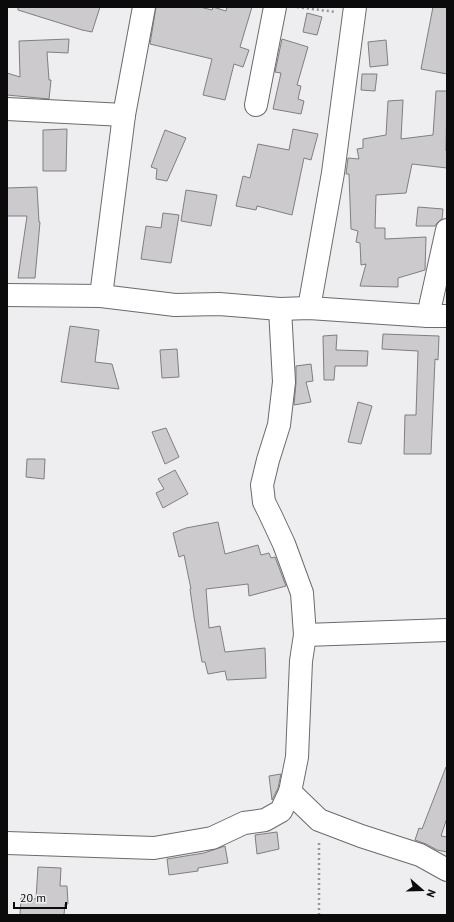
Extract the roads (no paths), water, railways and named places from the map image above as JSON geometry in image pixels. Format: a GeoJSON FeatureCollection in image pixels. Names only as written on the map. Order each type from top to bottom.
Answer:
{"type":"FeatureCollection","features":[{"type":"Feature","properties":{"kind":"street"},"geometry":{"type":"LineString","coordinates":[[101,296],[124,115],[144,7]]}},
{"type":"Feature","properties":{"kind":"street"},"geometry":{"type":"LineString","coordinates":[[256,105],[275,7]]}},
{"type":"Feature","properties":{"kind":"street"},"geometry":{"type":"LineString","coordinates":[[309,308],[333,173],[354,11]]}},
{"type":"Feature","properties":{"kind":"street"},"geometry":{"type":"LineString","coordinates":[[7,109],[124,115]]}},
{"type":"Feature","properties":{"kind":"street"},"geometry":{"type":"LineString","coordinates":[[7,295],[101,296],[175,305],[219,304],[438,316],[447,230]]}},
{"type":"Feature","properties":{"kind":"street"},"geometry":{"type":"LineString","coordinates":[[7,843],[154,848],[212,838],[244,823],[265,820],[281,811],[290,792],[297,757],[300,662],[305,635],[302,593],[281,538],[264,502],[262,485],[279,425],[284,382],[280,308]]}},
{"type":"Feature","properties":{"kind":"street"},"geometry":{"type":"LineString","coordinates":[[305,635],[447,630]]}},
{"type":"Feature","properties":{"kind":"street"},"geometry":{"type":"LineString","coordinates":[[290,792],[319,820],[420,855],[447,870]]}}]}
